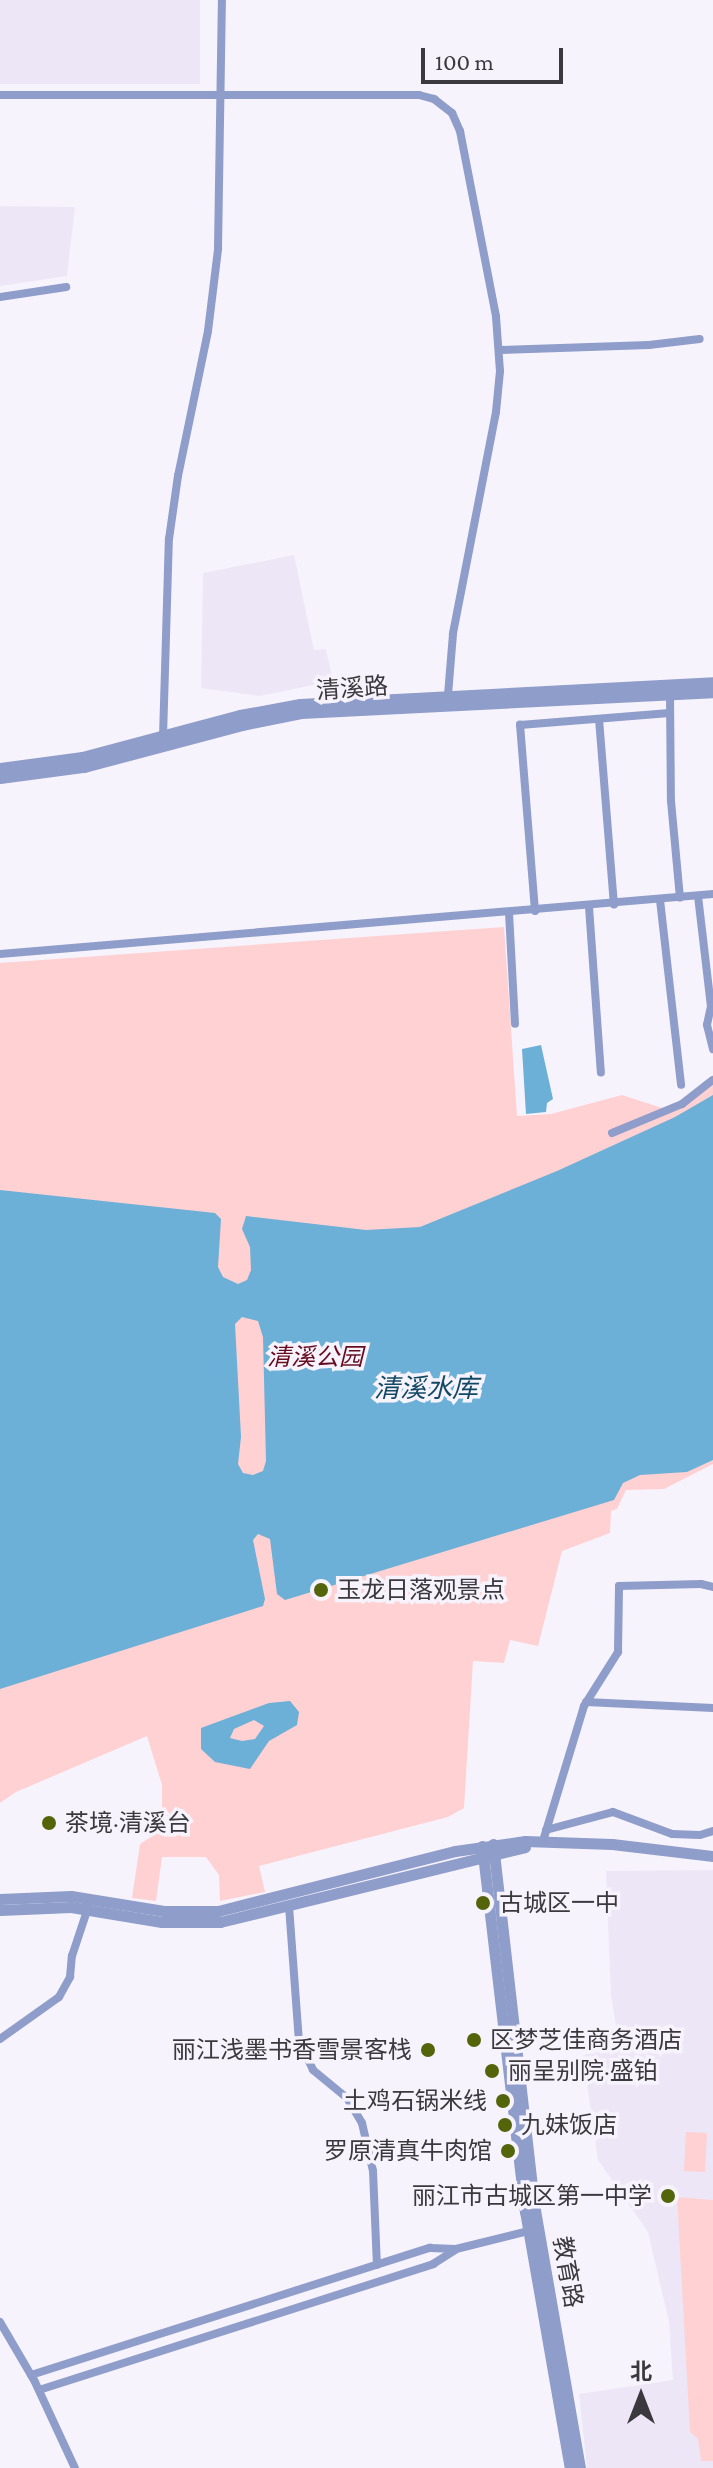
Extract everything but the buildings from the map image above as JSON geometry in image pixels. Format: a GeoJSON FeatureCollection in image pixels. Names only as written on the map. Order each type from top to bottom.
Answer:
{"type":"FeatureCollection","features":[{"type":"Feature","properties":{"kind":"street"},"geometry":{"type":"LineString","coordinates":[[163,737],[169,539],[215,282],[222,0]]}},
{"type":"Feature","properties":{"kind":"street"},"geometry":{"type":"LineString","coordinates":[[0,95],[419,95],[447,108],[460,131],[499,350],[496,412],[453,634],[448,695]]}},
{"type":"Feature","properties":{"kind":"street"},"geometry":{"type":"LineString","coordinates":[[0,297],[66,287]]}},
{"type":"Feature","properties":{"kind":"street"},"geometry":{"type":"LineString","coordinates":[[499,350],[649,345],[700,339]]}},
{"type":"Feature","properties":{"kind":"street","name":"清溪路"},"geometry":{"type":"LineString","coordinates":[[0,768],[82,757],[300,704],[713,682]]}},
{"type":"Feature","properties":{"kind":"street","name":"清溪路"},"geometry":{"type":"LineString","coordinates":[[0,778],[84,767],[242,725],[301,713],[713,692]]}},
{"type":"Feature","properties":{"kind":"street"},"geometry":{"type":"LineString","coordinates":[[670,695],[671,801],[680,898]]}},
{"type":"Feature","properties":{"kind":"street"},"geometry":{"type":"LineString","coordinates":[[535,911],[520,725],[670,713]]}},
{"type":"Feature","properties":{"kind":"street"},"geometry":{"type":"LineString","coordinates":[[599,719],[614,904]]}},
{"type":"Feature","properties":{"kind":"street"},"geometry":{"type":"LineString","coordinates":[[0,954],[589,907],[713,894]]}},
{"type":"Feature","properties":{"kind":"street"},"geometry":{"type":"LineString","coordinates":[[698,896],[711,1006],[707,1025],[713,1049]]}},
{"type":"Feature","properties":{"kind":"street"},"geometry":{"type":"LineString","coordinates":[[660,900],[681,1085]]}},
{"type":"Feature","properties":{"kind":"street"},"geometry":{"type":"LineString","coordinates":[[589,907],[601,1073]]}},
{"type":"Feature","properties":{"kind":"street"},"geometry":{"type":"LineString","coordinates":[[509,913],[515,1024]]}},
{"type":"Feature","properties":{"kind":"street"},"geometry":{"type":"LineString","coordinates":[[612,1133],[682,1104],[713,1080]]}},
{"type":"Feature","properties":{"kind":"street"},"geometry":{"type":"LineString","coordinates":[[545,1835],[586,1702],[620,1646],[619,1586],[701,1584],[713,1587]]}},
{"type":"Feature","properties":{"kind":"street"},"geometry":{"type":"LineString","coordinates":[[586,1702],[713,1708]]}},
{"type":"Feature","properties":{"kind":"street"},"geometry":{"type":"LineString","coordinates":[[0,1910],[88,1908],[162,1922],[193,1924],[236,1919],[289,1906],[545,1835],[613,1812],[678,1834],[700,1835],[713,1831]]}},
{"type":"Feature","properties":{"kind":"street"},"geometry":{"type":"LineString","coordinates":[[676,1851],[678,1834]]}},
{"type":"Feature","properties":{"kind":"street"},"geometry":{"type":"LineString","coordinates":[[545,1835],[561,1841]]}},
{"type":"Feature","properties":{"kind":"street"},"geometry":{"type":"LineString","coordinates":[[0,1899],[71,1896],[164,1911],[218,1911],[488,1850],[561,1841],[713,1856]]}},
{"type":"Feature","properties":{"kind":"street","name":"教育路"},"geometry":{"type":"LineString","coordinates":[[488,1850],[528,2231],[570,2468]]}},
{"type":"Feature","properties":{"kind":"street","name":"教育路"},"geometry":{"type":"LineString","coordinates":[[488,1850],[535,2210],[580,2468]]}},
{"type":"Feature","properties":{"kind":"street"},"geometry":{"type":"LineString","coordinates":[[289,1906],[299,2041],[313,2070],[347,2098],[362,2123],[373,2171],[377,2265]]}},
{"type":"Feature","properties":{"kind":"street"},"geometry":{"type":"LineString","coordinates":[[0,2039],[59,1997],[70,1977],[72,1956],[88,1908]]}},
{"type":"Feature","properties":{"kind":"street"},"geometry":{"type":"LineString","coordinates":[[31,2375],[430,2248],[456,2249],[528,2231]]}},
{"type":"Feature","properties":{"kind":"street"},"geometry":{"type":"LineString","coordinates":[[39,2390],[433,2264],[456,2249]]}},
{"type":"Feature","properties":{"kind":"street"},"geometry":{"type":"LineString","coordinates":[[0,2322],[39,2390],[75,2468]]}},
{"type":"Feature","properties":{"kind":"shaded area"},"geometry":{"type":"Polygon","coordinates":[[[0,0],[200,0],[200,84],[0,84],[0,0]]]}},
{"type":"Feature","properties":{"kind":"shaded area"},"geometry":{"type":"Polygon","coordinates":[[[0,206],[75,207],[67,276],[0,286],[0,206]]]}},
{"type":"Feature","properties":{"kind":"shaded area"},"geometry":{"type":"Polygon","coordinates":[[[294,555],[314,650],[326,649],[333,681],[260,696],[201,688],[203,573],[294,555]]]}},
{"type":"Feature","properties":{"kind":"shaded area","name":"丽江市古城区第一中学"},"geometry":{"type":"Polygon","coordinates":[[[713,1870],[713,2468],[587,2468],[579,2394],[673,2380],[669,2322],[648,2232],[598,2160],[583,2055],[620,2048],[611,1996],[606,1871],[713,1870]]]}},
{"type":"Feature","properties":{"kind":"green space","name":"清溪公园"},"geometry":{"type":"Polygon","coordinates":[[[504,927],[517,1116],[551,1114],[622,1095],[662,1108],[681,1101],[713,1076],[713,1464],[664,1489],[626,1490],[617,1509],[611,1511],[610,1533],[562,1551],[538,1646],[510,1640],[504,1663],[473,1661],[464,1808],[448,1817],[259,1866],[265,1892],[220,1901],[219,1875],[206,1857],[162,1857],[156,1901],[132,1898],[140,1844],[162,1830],[162,1785],[147,1736],[16,1792],[0,1803],[0,963],[504,927]]]}},
{"type":"Feature","properties":{"kind":"green space"},"geometry":{"type":"Polygon","coordinates":[[[686,2132],[707,2133],[705,2172],[684,2171],[686,2132]]]}},
{"type":"Feature","properties":{"kind":"green space"},"geometry":{"type":"Polygon","coordinates":[[[677,2197],[713,2200],[713,2461],[701,2461],[698,2439],[690,2432],[677,2197]]]}},
{"type":"Feature","properties":{"kind":"water"},"geometry":{"type":"Polygon","coordinates":[[[541,1045],[553,1099],[547,1103],[546,1112],[526,1114],[522,1049],[541,1045]]]}},
{"type":"Feature","properties":{"kind":"water","name":"清溪水库"},"geometry":{"type":"Polygon","coordinates":[[[713,1095],[713,1460],[687,1472],[640,1475],[623,1483],[614,1500],[285,1600],[277,1594],[270,1539],[258,1534],[253,1540],[265,1599],[263,1606],[0,1689],[0,1190],[215,1213],[221,1219],[218,1267],[223,1277],[238,1284],[247,1280],[251,1270],[250,1247],[242,1229],[246,1216],[366,1230],[420,1227],[557,1171],[675,1117],[713,1095]],[[242,1317],[235,1324],[241,1437],[238,1464],[243,1473],[253,1475],[263,1471],[266,1461],[263,1337],[258,1321],[242,1317]]]}},
{"type":"Feature","properties":{"kind":"water"},"geometry":{"type":"Polygon","coordinates":[[[290,1701],[299,1712],[297,1725],[269,1741],[250,1769],[215,1762],[201,1749],[201,1728],[269,1703],[290,1701]],[[254,1720],[234,1729],[230,1738],[242,1741],[255,1739],[264,1726],[254,1720]]]}},
{"type":"Feature","properties":{"kind":"place","name":"玉龙日落观景点"},"geometry":{"type":"Point","coordinates":[321,1590]}},
{"type":"Feature","properties":{"kind":"place","name":"茶境·清溪台"},"geometry":{"type":"Point","coordinates":[49,1823]}},
{"type":"Feature","properties":{"kind":"place","name":"古城区一中"},"geometry":{"type":"Point","coordinates":[483,1903]}},
{"type":"Feature","properties":{"kind":"place","name":"区梦芝佳商务酒店"},"geometry":{"type":"Point","coordinates":[474,2040]}},
{"type":"Feature","properties":{"kind":"place","name":"丽江浅墨书香雪景客栈"},"geometry":{"type":"Point","coordinates":[428,2050]}},
{"type":"Feature","properties":{"kind":"place","name":"丽呈别院·盛铂"},"geometry":{"type":"Point","coordinates":[492,2071]}},
{"type":"Feature","properties":{"kind":"place","name":"土鸡石锅米线"},"geometry":{"type":"Point","coordinates":[503,2101]}},
{"type":"Feature","properties":{"kind":"place","name":"九妹饭店"},"geometry":{"type":"Point","coordinates":[505,2125]}},
{"type":"Feature","properties":{"kind":"place","name":"罗原清真牛肉馆"},"geometry":{"type":"Point","coordinates":[508,2151]}},
{"type":"Feature","properties":{"kind":"place","name":"丽江市古城区第一中学"},"geometry":{"type":"Point","coordinates":[668,2196]}}]}
